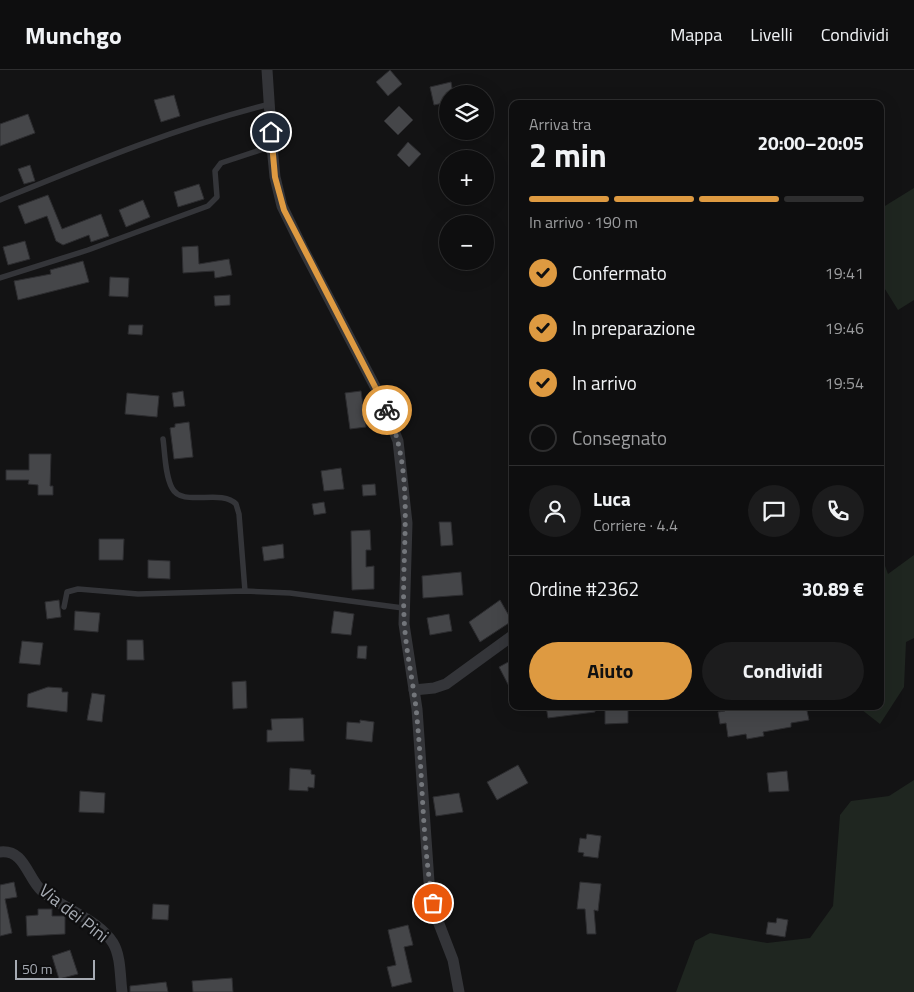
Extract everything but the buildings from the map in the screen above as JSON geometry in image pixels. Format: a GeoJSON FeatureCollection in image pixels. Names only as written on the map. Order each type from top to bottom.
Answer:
{"type":"FeatureCollection","features":[{"type":"Feature","properties":{"kind":"street"},"geometry":{"type":"LineString","coordinates":[[268,70],[275,177],[284,210],[381,398],[395,430],[407,523],[404,608],[406,639],[414,690],[429,882],[436,916],[453,960],[459,992]]}},
{"type":"Feature","properties":{"kind":"street"},"geometry":{"type":"LineString","coordinates":[[414,690],[434,688],[446,684],[509,638]]}},
{"type":"Feature","properties":{"kind":"street","name":"Via dei Pini"},"geometry":{"type":"LineString","coordinates":[[0,852],[8,852],[17,856],[41,890],[106,934],[116,951],[122,992]]}},
{"type":"Feature","properties":{"kind":"lane"},"geometry":{"type":"LineString","coordinates":[[0,200],[198,124],[270,104]]}},
{"type":"Feature","properties":{"kind":"lane"},"geometry":{"type":"LineString","coordinates":[[0,278],[88,250],[208,206],[217,197],[215,175],[218,166],[224,162],[272,146]]}},
{"type":"Feature","properties":{"kind":"lane"},"geometry":{"type":"LineString","coordinates":[[163,439],[170,483],[175,493],[184,497],[225,498],[236,504],[239,514],[245,591]]}},
{"type":"Feature","properties":{"kind":"lane"},"geometry":{"type":"LineString","coordinates":[[64,606],[65,596],[75,589],[148,594],[245,591],[298,593],[337,601],[404,608]]}},
{"type":"Feature","properties":{"kind":"shaded area"},"geometry":{"type":"Polygon","coordinates":[[[914,188],[914,300],[898,310],[884,287],[884,207],[914,188]]]}},
{"type":"Feature","properties":{"kind":"shaded area"},"geometry":{"type":"Polygon","coordinates":[[[914,555],[914,638],[906,642],[904,687],[880,724],[862,710],[884,710],[884,563],[888,574],[914,555]]]}},
{"type":"Feature","properties":{"kind":"shaded area"},"geometry":{"type":"Polygon","coordinates":[[[914,780],[914,992],[676,992],[695,941],[710,933],[767,943],[810,938],[833,906],[840,815],[851,801],[889,796],[914,780]]]}},
{"type":"Feature","properties":{"kind":"way so far"},"geometry":{"type":"LineString","coordinates":[[387,410],[398,441],[406,503],[407,538],[404,624],[417,709],[429,882],[433,903]]}},
{"type":"Feature","properties":{"kind":"route"},"geometry":{"type":"LineString","coordinates":[[271,132],[275,177],[284,210],[387,410]]}}]}
